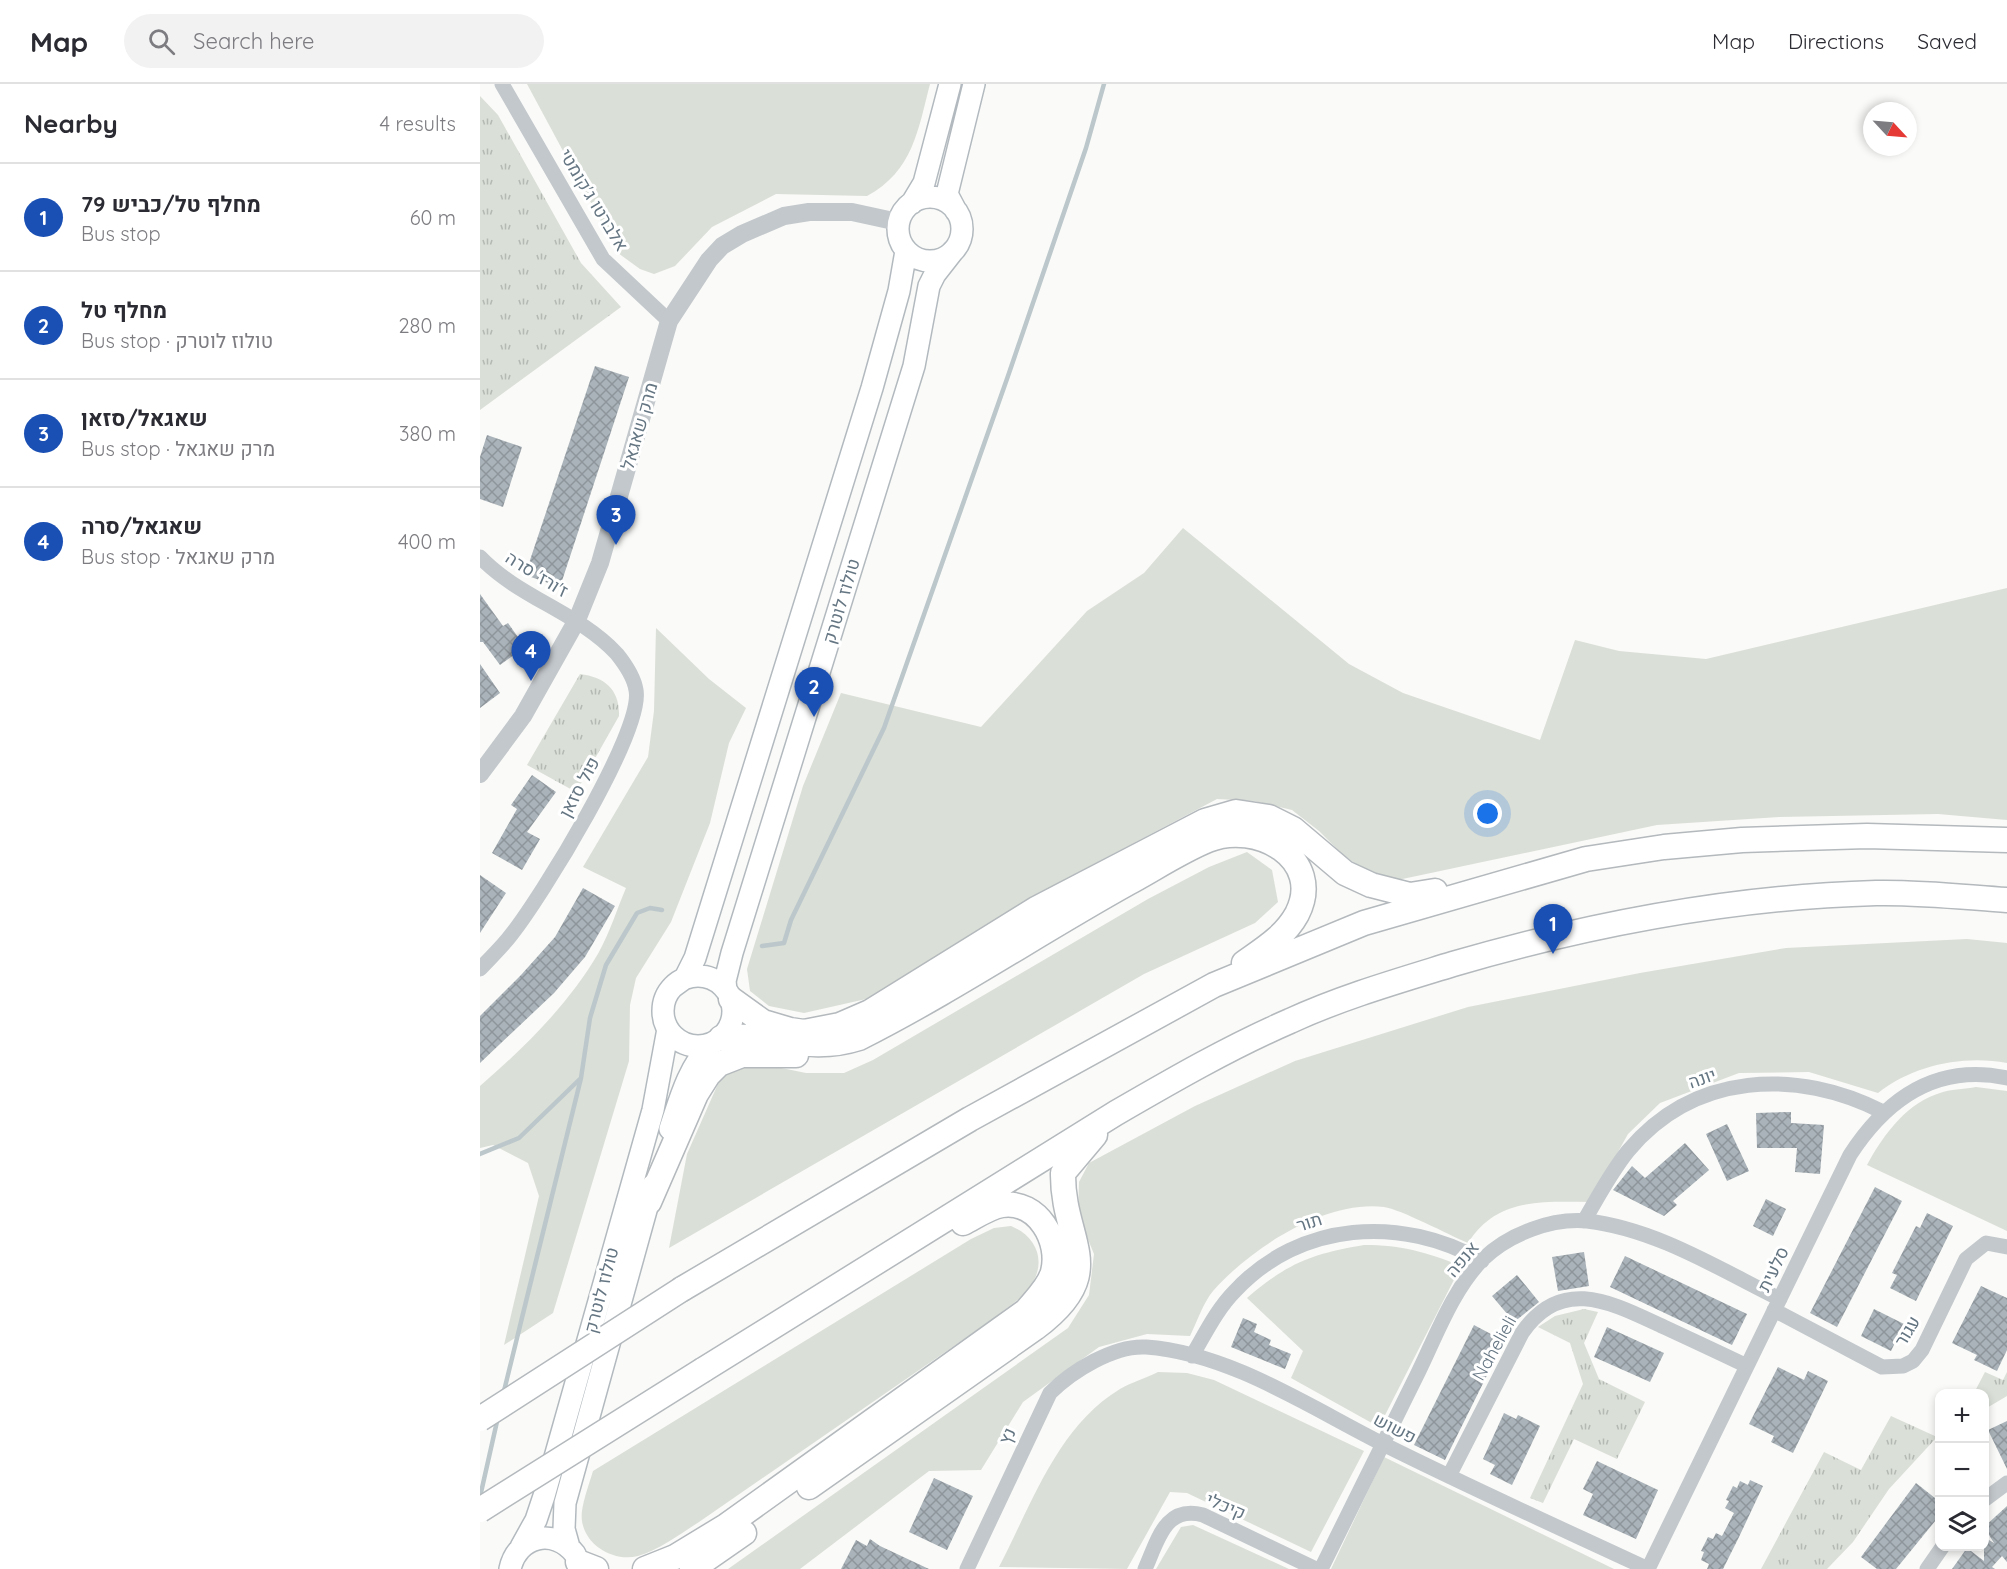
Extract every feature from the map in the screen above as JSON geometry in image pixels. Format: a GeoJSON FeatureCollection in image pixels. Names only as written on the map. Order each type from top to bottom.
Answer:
{"type":"FeatureCollection","features":[{"type":"Feature","properties":{"kind":"highway"},"geometry":{"type":"LineString","coordinates":[[729,994],[763,1022],[790,1030],[804,1032],[840,1025],[870,1012],[1036,909],[1205,821],[1236,812],[1269,817],[1293,829],[1345,873],[1371,885],[1410,895],[1532,874]]}},
{"type":"Feature","properties":{"kind":"highway"},"geometry":{"type":"LineString","coordinates":[[648,1202],[696,1094],[708,1075],[719,1064],[742,1055],[803,1055],[828,1051],[859,1038],[1209,839],[1252,834],[1276,844],[1294,859],[1303,885],[1298,911],[1284,934],[1214,985]]}},
{"type":"Feature","properties":{"kind":"highway"},"geometry":{"type":"LineString","coordinates":[[480,1419],[682,1289],[970,1119],[1214,985],[1364,923],[1586,859],[1664,847],[1742,840],[1878,836],[2007,840]]}},
{"type":"Feature","properties":{"kind":"highway"},"geometry":{"type":"LineString","coordinates":[[480,1510],[1116,1113],[1186,1072],[1290,1021],[1388,984],[1563,933],[1626,921],[1815,896],[1879,893],[2007,900]]}},
{"type":"Feature","properties":{"kind":"highway"},"geometry":{"type":"LineString","coordinates":[[716,1041],[759,1036],[787,1043],[824,1046],[859,1038]]}},
{"type":"Feature","properties":{"kind":"highway"},"geometry":{"type":"LineString","coordinates":[[692,1569],[1051,1316],[1073,1287],[1078,1271],[1077,1239],[1063,1194],[1063,1173],[1116,1113]]}},
{"type":"Feature","properties":{"kind":"highway"},"geometry":{"type":"LineString","coordinates":[[645,1569],[675,1557],[726,1526],[1026,1311],[1052,1273],[1054,1256],[1050,1232],[1036,1215],[1017,1206],[1001,1205],[802,1307]]}},
{"type":"Feature","properties":{"kind":"main road"},"geometry":{"type":"LineString","coordinates":[[950,84],[924,183],[898,222],[898,233],[906,251],[924,261],[935,261],[953,251],[961,235],[959,217],[947,194],[974,84]]}},
{"type":"Feature","properties":{"kind":"main road"},"geometry":{"type":"LineString","coordinates":[[912,203],[929,197],[939,199],[954,209],[959,217]]}},
{"type":"Feature","properties":{"kind":"main road","name":"טולוז לוטרק"},"geometry":{"type":"LineString","coordinates":[[674,986],[685,978],[695,958],[872,388],[899,291],[906,251]]}},
{"type":"Feature","properties":{"kind":"main road","name":"טולוז לוטרק"},"geometry":{"type":"LineString","coordinates":[[729,994],[725,981],[732,953],[908,387],[920,343],[929,286],[935,274],[953,251]]}},
{"type":"Feature","properties":{"kind":"main road"},"geometry":{"type":"LineString","coordinates":[[695,976],[718,982],[729,994],[732,1020],[716,1041],[691,1046],[682,1043],[668,1029],[663,1006],[674,986],[695,976]]}},
{"type":"Feature","properties":{"kind":"main road","name":"טולוז לוטרק"},"geometry":{"type":"LineString","coordinates":[[510,1569],[514,1556],[536,1520],[544,1496],[653,1110],[668,1029]]}},
{"type":"Feature","properties":{"kind":"main road","name":"טולוז לוטרק"},"geometry":{"type":"LineString","coordinates":[[581,1562],[564,1529],[565,1503],[648,1202],[690,1074],[697,1059],[716,1041]]}},
{"type":"Feature","properties":{"kind":"main road"},"geometry":{"type":"LineString","coordinates":[[521,1547],[529,1541],[550,1538],[581,1562]]}},
{"type":"Feature","properties":{"kind":"street","name":"אלברטו ג'קומטי"},"geometry":{"type":"LineString","coordinates":[[502,84],[603,259],[669,321]]}},
{"type":"Feature","properties":{"kind":"street","name":"מרק שאגאל"},"geometry":{"type":"LineString","coordinates":[[483,762],[523,716],[577,620],[600,563],[669,321],[709,260],[723,246],[784,216],[809,212],[852,212],[898,222]]}},
{"type":"Feature","properties":{"kind":"street","name":"ז'ורז' סרה"},"geometry":{"type":"LineString","coordinates":[[480,557],[512,584],[577,620]]}},
{"type":"Feature","properties":{"kind":"street","name":"פול סזאן"},"geometry":{"type":"LineString","coordinates":[[480,969],[511,935],[566,854],[615,761],[635,713],[637,691],[629,671],[617,654],[577,620]]}},
{"type":"Feature","properties":{"kind":"street","name":"סלעית"},"geometry":{"type":"LineString","coordinates":[[1648,1569],[1850,1155],[1883,1112],[1926,1084],[1952,1076],[1975,1074],[2007,1078]]}},
{"type":"Feature","properties":{"kind":"street","name":"יונה"},"geometry":{"type":"LineString","coordinates":[[1584,1221],[1605,1184],[1629,1150],[1672,1113],[1703,1096],[1750,1085],[1809,1085],[1856,1098],[1883,1112]]}},
{"type":"Feature","properties":{"kind":"street","name":"אנפה"},"geometry":{"type":"LineString","coordinates":[[1321,1569],[1450,1307],[1482,1261],[1509,1239],[1552,1224],[1584,1221],[1625,1228],[1660,1241],[1777,1304]]}},
{"type":"Feature","properties":{"kind":"street","name":"תור"},"geometry":{"type":"LineString","coordinates":[[1192,1356],[1233,1292],[1254,1272],[1278,1255],[1304,1243],[1349,1233],[1403,1233],[1436,1239],[1482,1261]]}},
{"type":"Feature","properties":{"kind":"street","name":"עגור"},"geometry":{"type":"LineString","coordinates":[[1777,1304],[1881,1367],[1904,1366],[1913,1361],[1922,1350],[1966,1259],[1976,1248],[1986,1243],[2007,1247]]}},
{"type":"Feature","properties":{"kind":"street","name":"Nahelieli"},"geometry":{"type":"LineString","coordinates":[[1449,1476],[1522,1333],[1533,1317],[1557,1303],[1584,1298],[1612,1304],[1747,1366]]}},
{"type":"Feature","properties":{"kind":"street","name":"פשוש"},"geometry":{"type":"LineString","coordinates":[[1119,1353],[1144,1347],[1192,1356],[1233,1368],[1449,1476],[1648,1569]]}},
{"type":"Feature","properties":{"kind":"street","name":"נץ"},"geometry":{"type":"LineString","coordinates":[[969,1568],[1050,1393],[1065,1378],[1095,1361],[1119,1353]]}},
{"type":"Feature","properties":{"kind":"street"},"geometry":{"type":"LineString","coordinates":[[1988,1497],[2007,1482]]}},
{"type":"Feature","properties":{"kind":"street","name":"קיכלי"},"geometry":{"type":"LineString","coordinates":[[1145,1569],[1161,1533],[1171,1518],[1187,1511],[1203,1515],[1316,1569]]}},
{"type":"Feature","properties":{"kind":"street"},"geometry":{"type":"LineString","coordinates":[[1927,1569],[1940,1551]]}},
{"type":"Feature","properties":{"kind":"green space"},"geometry":{"type":"Polygon","coordinates":[[[527,84],[930,84],[911,148],[895,174],[882,186],[867,196],[776,194],[712,227],[675,266],[654,274],[640,269],[618,253],[527,84]]]}},
{"type":"Feature","properties":{"kind":"green space"},"geometry":{"type":"Polygon","coordinates":[[[480,96],[498,115],[581,263],[621,307],[480,410],[480,96]]]}},
{"type":"Feature","properties":{"kind":"green space"},"geometry":{"type":"Polygon","coordinates":[[[1183,528],[1349,664],[1403,693],[1540,740],[1575,640],[1619,651],[1706,659],[2007,588],[2007,820],[1938,814],[1779,817],[1657,825],[1393,881],[1360,867],[1292,810],[1254,801],[1217,799],[1058,883],[875,997],[804,1013],[769,1006],[750,991],[747,969],[803,786],[841,693],[981,727],[1087,611],[1144,573],[1183,528]]]}},
{"type":"Feature","properties":{"kind":"green space"},"geometry":{"type":"Polygon","coordinates":[[[656,628],[709,679],[746,708],[729,743],[710,823],[671,922],[636,978],[630,1005],[629,1061],[553,1313],[504,1345],[539,1196],[528,1163],[493,1145],[480,1148],[480,1086],[530,1040],[574,990],[599,952],[626,888],[583,867],[648,757],[654,711],[656,628]]]}},
{"type":"Feature","properties":{"kind":"green space"},"geometry":{"type":"Polygon","coordinates":[[[580,674],[597,678],[609,686],[617,699],[619,716],[576,792],[527,765],[580,674]]]}},
{"type":"Feature","properties":{"kind":"green space"},"geometry":{"type":"Polygon","coordinates":[[[1247,852],[1272,870],[1278,902],[1255,923],[1144,974],[669,1248],[687,1154],[721,1077],[740,1064],[762,1064],[806,1073],[844,1073],[873,1060],[1148,899],[1209,867],[1247,852]]]}},
{"type":"Feature","properties":{"kind":"green space"},"geometry":{"type":"Polygon","coordinates":[[[1967,939],[2007,943],[2007,1063],[1973,1060],[1940,1064],[1907,1075],[1878,1093],[1809,1072],[1739,1073],[1660,1103],[1628,1134],[1590,1202],[1538,1203],[1507,1210],[1493,1217],[1480,1228],[1468,1243],[1413,1217],[1384,1207],[1361,1207],[1337,1211],[1313,1219],[1268,1244],[1229,1275],[1209,1296],[1190,1336],[1147,1334],[1099,1347],[1023,1402],[981,1470],[929,1471],[800,1569],[728,1569],[1068,1328],[1089,1295],[1094,1254],[1078,1215],[1079,1182],[1089,1163],[1195,1106],[1295,1061],[1468,1007],[1640,973],[1786,948],[1967,939]]]}},
{"type":"Feature","properties":{"kind":"green space"},"geometry":{"type":"Polygon","coordinates":[[[1976,1087],[2007,1091],[2007,1231],[1867,1165],[1889,1131],[1918,1103],[1943,1092],[1976,1087]]]}},
{"type":"Feature","properties":{"kind":"green space"},"geometry":{"type":"Polygon","coordinates":[[[1011,1226],[1029,1238],[1038,1254],[1039,1263],[1033,1282],[1026,1292],[993,1319],[662,1546],[638,1556],[617,1556],[598,1547],[585,1532],[582,1511],[593,1471],[971,1239],[994,1228],[1011,1226]]]}},
{"type":"Feature","properties":{"kind":"green space"},"geometry":{"type":"Polygon","coordinates":[[[1364,1245],[1414,1250],[1461,1266],[1379,1427],[1291,1378],[1303,1351],[1247,1298],[1275,1276],[1314,1256],[1364,1245]]]}},
{"type":"Feature","properties":{"kind":"green space"},"geometry":{"type":"Polygon","coordinates":[[[1584,1309],[1598,1312],[1584,1343],[1599,1379],[1645,1402],[1617,1459],[1574,1439],[1543,1503],[1530,1498],[1583,1384],[1570,1343],[1538,1327],[1555,1316],[1584,1309]]]}},
{"type":"Feature","properties":{"kind":"green space"},"geometry":{"type":"Polygon","coordinates":[[[1158,1372],[1187,1373],[1214,1380],[1364,1451],[1311,1552],[1187,1493],[1170,1492],[1127,1569],[999,1567],[1048,1469],[1079,1424],[1098,1405],[1120,1389],[1158,1372]]]}},
{"type":"Feature","properties":{"kind":"green space"},"geometry":{"type":"Polygon","coordinates":[[[1985,1372],[2003,1380],[2007,1372],[2007,1396],[1989,1407],[1989,1389],[1976,1389],[1985,1372]]]}},
{"type":"Feature","properties":{"kind":"green space"},"geometry":{"type":"Polygon","coordinates":[[[1891,1416],[1935,1436],[1935,1439],[1889,1489],[1853,1542],[1827,1569],[1761,1569],[1824,1452],[1861,1470],[1891,1416]]]}},
{"type":"Feature","properties":{"kind":"green space"},"geometry":{"type":"Polygon","coordinates":[[[1384,1457],[1614,1569],[1331,1569],[1384,1457]]]}},
{"type":"Feature","properties":{"kind":"green space"},"geometry":{"type":"Polygon","coordinates":[[[1193,1525],[1289,1569],[1156,1569],[1181,1527],[1193,1525]]]}},
{"type":"Feature","properties":{"kind":"building"},"geometry":{"type":"Polygon","coordinates":[[[595,366],[629,377],[560,587],[525,575],[595,366]]]}},
{"type":"Feature","properties":{"kind":"building"},"geometry":{"type":"Polygon","coordinates":[[[487,435],[522,447],[503,507],[480,499],[480,457],[487,435]]]}},
{"type":"Feature","properties":{"kind":"building"},"geometry":{"type":"Polygon","coordinates":[[[480,594],[503,626],[508,623],[525,647],[500,665],[483,642],[480,642],[480,594]]]}},
{"type":"Feature","properties":{"kind":"building"},"geometry":{"type":"Polygon","coordinates":[[[480,664],[500,693],[480,708],[480,664]]]}},
{"type":"Feature","properties":{"kind":"building"},"geometry":{"type":"Polygon","coordinates":[[[532,775],[556,792],[527,832],[540,839],[522,870],[492,853],[517,809],[511,805],[532,775]]]}},
{"type":"Feature","properties":{"kind":"building"},"geometry":{"type":"Polygon","coordinates":[[[480,875],[506,893],[480,933],[480,875]]]}},
{"type":"Feature","properties":{"kind":"building"},"geometry":{"type":"Polygon","coordinates":[[[583,888],[615,906],[585,957],[554,993],[480,1063],[480,1016],[555,937],[583,888]]]}},
{"type":"Feature","properties":{"kind":"building"},"geometry":{"type":"Polygon","coordinates":[[[1791,1112],[1791,1123],[1824,1125],[1820,1174],[1795,1172],[1797,1148],[1757,1148],[1756,1113],[1791,1112]]]}},
{"type":"Feature","properties":{"kind":"building"},"geometry":{"type":"Polygon","coordinates":[[[1727,1124],[1749,1171],[1727,1181],[1706,1134],[1727,1124]]]}},
{"type":"Feature","properties":{"kind":"building"},"geometry":{"type":"Polygon","coordinates":[[[1685,1143],[1709,1170],[1673,1201],[1677,1205],[1664,1216],[1613,1190],[1632,1166],[1645,1178],[1685,1143]]]}},
{"type":"Feature","properties":{"kind":"building"},"geometry":{"type":"Polygon","coordinates":[[[1875,1187],[1902,1201],[1837,1327],[1810,1313],[1875,1187]]]}},
{"type":"Feature","properties":{"kind":"building"},"geometry":{"type":"Polygon","coordinates":[[[1766,1199],[1786,1209],[1773,1236],[1753,1226],[1766,1199]]]}},
{"type":"Feature","properties":{"kind":"building"},"geometry":{"type":"Polygon","coordinates":[[[1927,1213],[1953,1226],[1916,1301],[1890,1288],[1897,1275],[1892,1273],[1916,1226],[1920,1228],[1927,1213]]]}},
{"type":"Feature","properties":{"kind":"building"},"geometry":{"type":"Polygon","coordinates":[[[1584,1252],[1589,1286],[1558,1291],[1552,1257],[1584,1252]]]}},
{"type":"Feature","properties":{"kind":"building"},"geometry":{"type":"Polygon","coordinates":[[[1625,1256],[1747,1314],[1732,1345],[1610,1287],[1625,1256]]]}},
{"type":"Feature","properties":{"kind":"building"},"geometry":{"type":"Polygon","coordinates":[[[1517,1275],[1539,1302],[1514,1322],[1492,1296],[1517,1275]]]}},
{"type":"Feature","properties":{"kind":"building"},"geometry":{"type":"Polygon","coordinates":[[[1981,1286],[2007,1298],[2007,1350],[1997,1371],[1974,1360],[1977,1355],[1952,1343],[1981,1286]]]}},
{"type":"Feature","properties":{"kind":"building"},"geometry":{"type":"Polygon","coordinates":[[[1874,1309],[1904,1324],[1891,1351],[1861,1336],[1874,1309]]]}},
{"type":"Feature","properties":{"kind":"building"},"geometry":{"type":"Polygon","coordinates":[[[1243,1318],[1257,1324],[1254,1332],[1271,1340],[1269,1345],[1291,1354],[1285,1369],[1231,1347],[1243,1318]]]}},
{"type":"Feature","properties":{"kind":"building"},"geometry":{"type":"Polygon","coordinates":[[[1474,1325],[1504,1341],[1445,1460],[1414,1445],[1474,1325]]]}},
{"type":"Feature","properties":{"kind":"building"},"geometry":{"type":"Polygon","coordinates":[[[1607,1327],[1664,1353],[1650,1382],[1594,1357],[1607,1327]]]}},
{"type":"Feature","properties":{"kind":"building"},"geometry":{"type":"Polygon","coordinates":[[[1778,1367],[1804,1380],[1808,1371],[1828,1381],[1793,1453],[1771,1442],[1774,1436],[1749,1424],[1778,1367]]]}},
{"type":"Feature","properties":{"kind":"building"},"geometry":{"type":"Polygon","coordinates":[[[1504,1413],[1516,1419],[1518,1415],[1540,1426],[1512,1485],[1490,1474],[1495,1465],[1483,1459],[1504,1413]]]}},
{"type":"Feature","properties":{"kind":"building"},"geometry":{"type":"Polygon","coordinates":[[[2007,1421],[2007,1469],[1989,1432],[1989,1430],[2007,1421]]]}},
{"type":"Feature","properties":{"kind":"building"},"geometry":{"type":"Polygon","coordinates":[[[1597,1461],[1658,1490],[1636,1539],[1583,1515],[1593,1494],[1583,1489],[1597,1461]]]}},
{"type":"Feature","properties":{"kind":"building"},"geometry":{"type":"Polygon","coordinates":[[[934,1478],[973,1496],[947,1550],[909,1532],[934,1478]]]}},
{"type":"Feature","properties":{"kind":"building"},"geometry":{"type":"Polygon","coordinates":[[[1750,1480],[1763,1486],[1739,1537],[1723,1569],[1707,1569],[1709,1564],[1701,1560],[1704,1552],[1701,1551],[1708,1537],[1713,1539],[1716,1533],[1722,1536],[1734,1513],[1725,1508],[1733,1486],[1737,1488],[1740,1481],[1748,1485],[1750,1480]]]}},
{"type":"Feature","properties":{"kind":"building"},"geometry":{"type":"Polygon","coordinates":[[[1916,1483],[1935,1498],[1935,1521],[1896,1569],[1877,1569],[1861,1557],[1916,1483]]]}},
{"type":"Feature","properties":{"kind":"building"},"geometry":{"type":"Polygon","coordinates":[[[2007,1506],[2007,1562],[2002,1556],[1992,1567],[1995,1569],[1952,1569],[1965,1551],[1971,1551],[1984,1561],[1984,1551],[1989,1551],[1989,1540],[1994,1543],[1989,1535],[1989,1522],[2007,1506]]]}},
{"type":"Feature","properties":{"kind":"building"},"geometry":{"type":"Polygon","coordinates":[[[870,1539],[929,1569],[841,1569],[856,1540],[867,1546],[870,1539]]]}},
{"type":"Feature","properties":{"kind":"waterway"},"geometry":{"type":"LineString","coordinates":[[762,946],[784,943],[791,920],[884,728],[1086,148],[1104,84]]}},
{"type":"Feature","properties":{"kind":"waterway"},"geometry":{"type":"LineString","coordinates":[[480,1154],[519,1138],[581,1078],[590,1018],[606,965],[637,913],[650,908],[662,910]]}},
{"type":"Feature","properties":{"kind":"waterway"},"geometry":{"type":"LineString","coordinates":[[503,1395],[581,1078]]}},
{"type":"Feature","properties":{"kind":"waterway"},"geometry":{"type":"LineString","coordinates":[[480,1497],[498,1417]]}},
{"type":"Feature","properties":{"kind":"place","name":"שאגאל/סזאן"},"geometry":{"type":"Point","coordinates":[616,545]}},
{"type":"Feature","properties":{"kind":"place","name":"שאגאל/סרה"},"geometry":{"type":"Point","coordinates":[531,681]}},
{"type":"Feature","properties":{"kind":"place","name":"מחלף טל"},"geometry":{"type":"Point","coordinates":[814,717]}},
{"type":"Feature","properties":{"kind":"place","name":"מחלף טל/כביש 79"},"geometry":{"type":"Point","coordinates":[1553,954]}}]}
